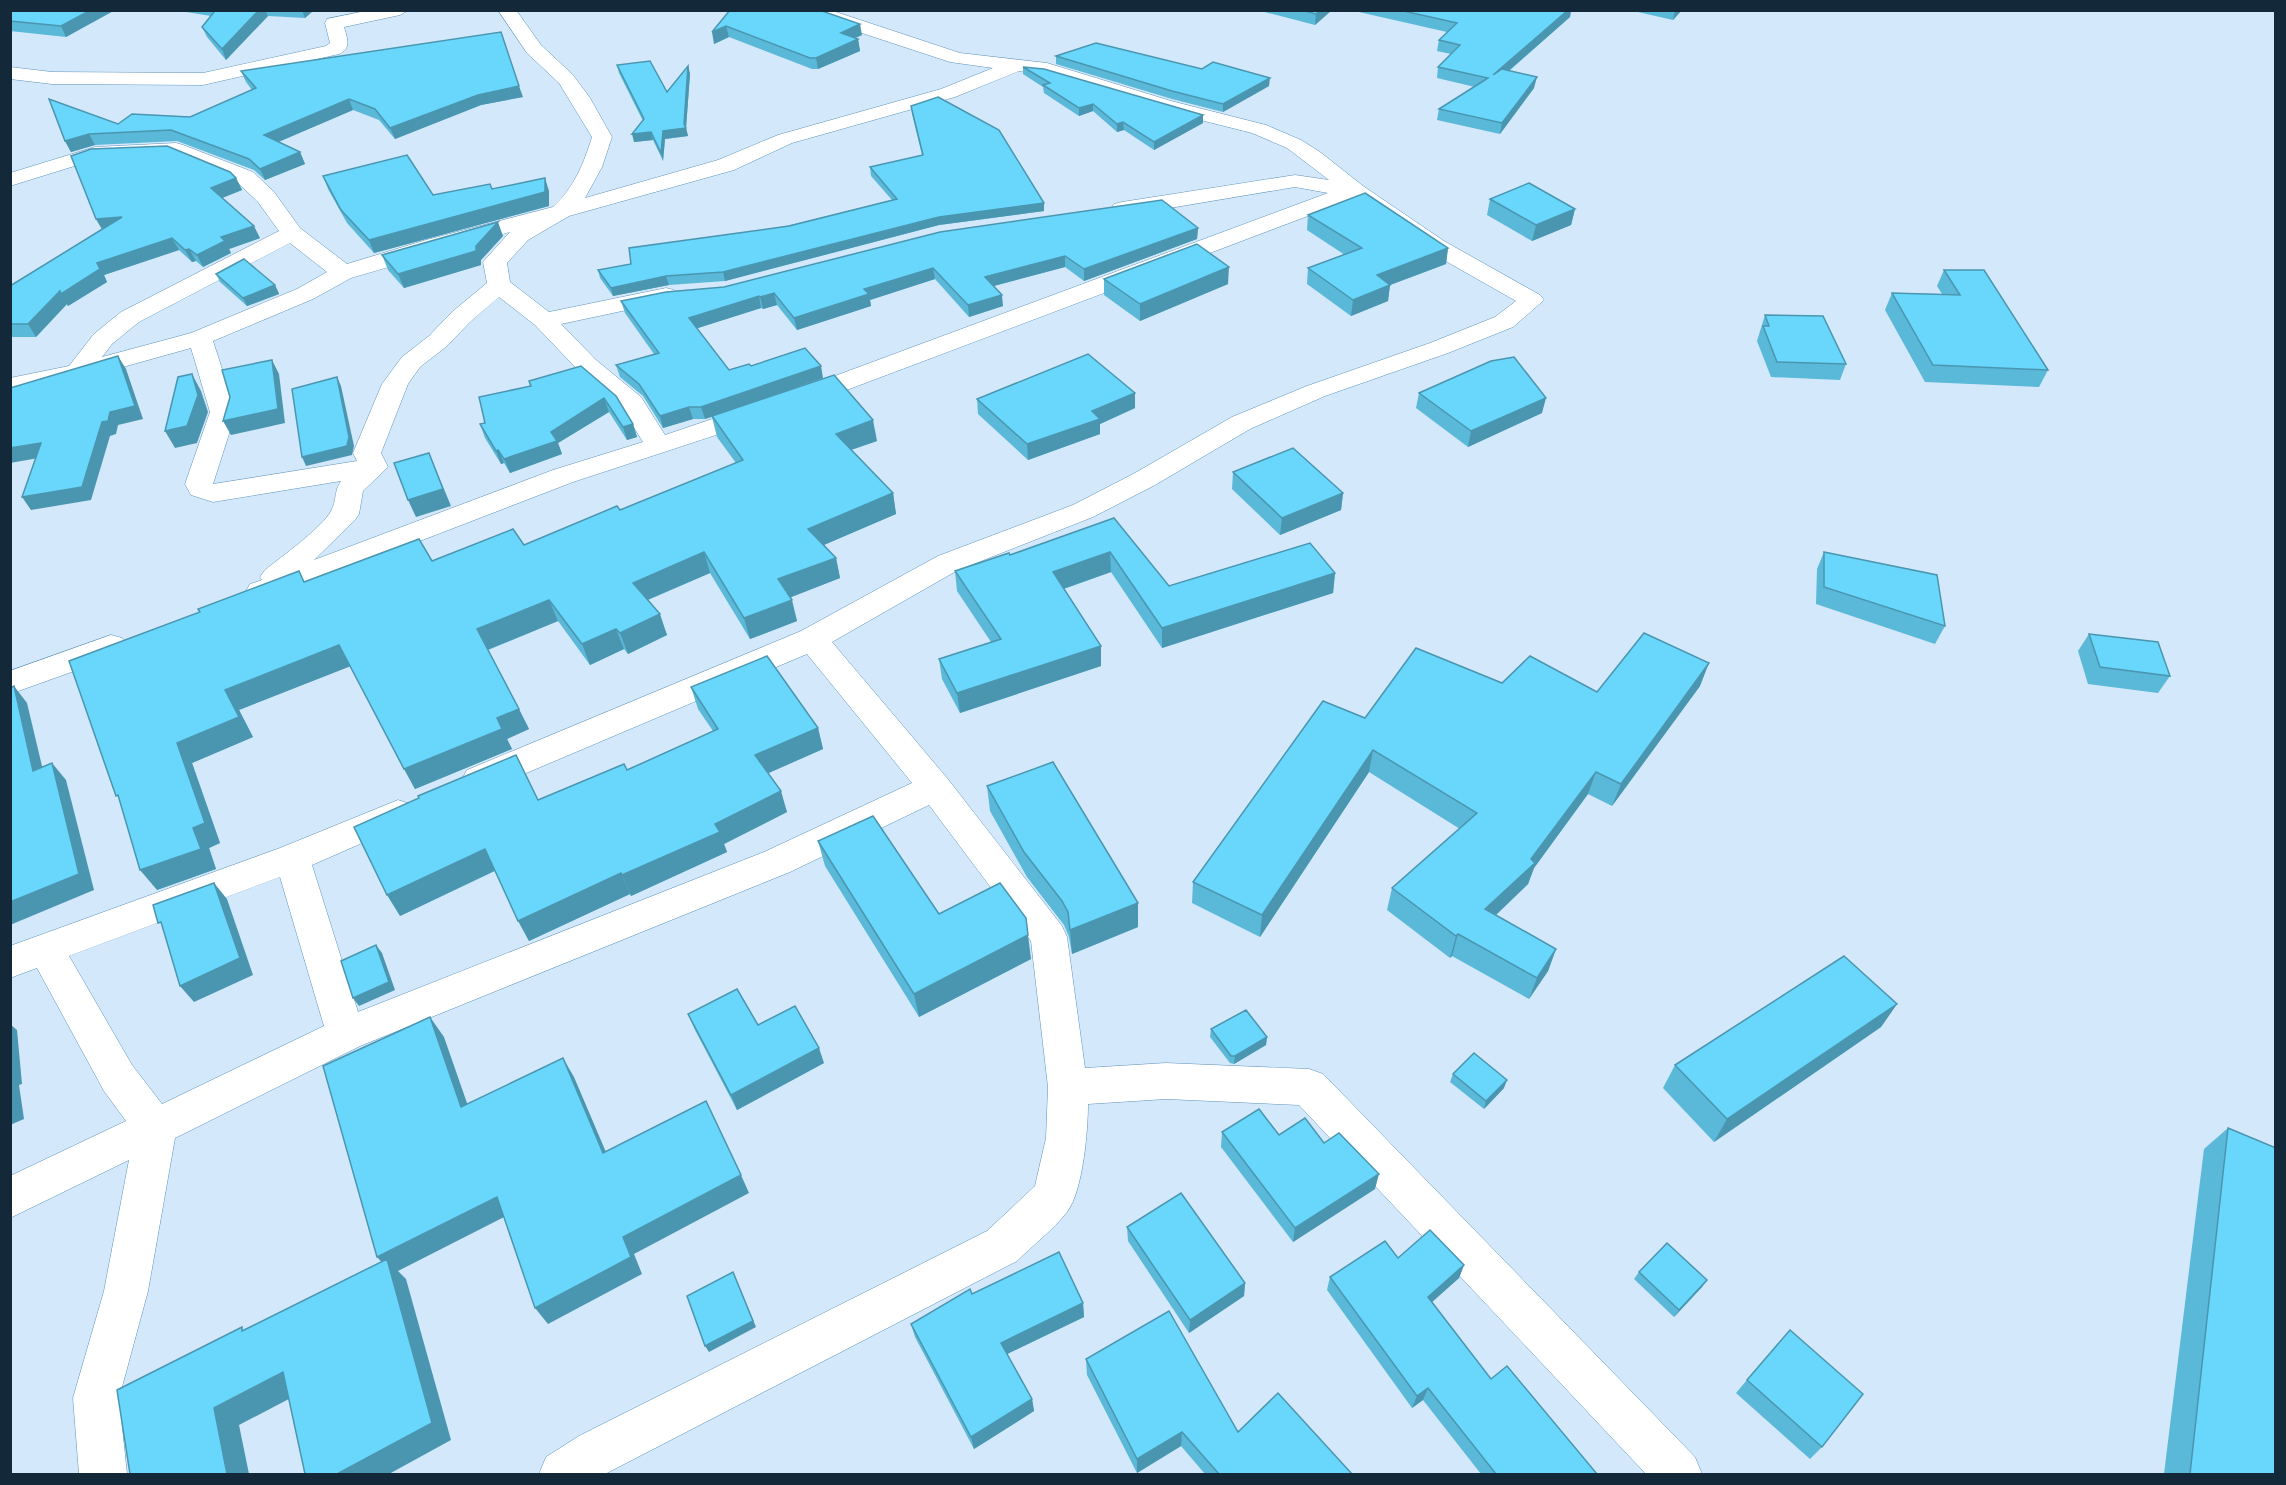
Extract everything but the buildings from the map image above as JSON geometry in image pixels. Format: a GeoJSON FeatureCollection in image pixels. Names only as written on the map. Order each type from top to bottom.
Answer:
{"type":"FeatureCollection","features":[{"type":"Feature","properties":{"kind":"street"},"geometry":{"type":"LineString","coordinates":[[10,73],[61,78],[216,77],[332,50],[338,47],[339,43],[334,23],[400,10]]}},
{"type":"Feature","properties":{"kind":"street"},"geometry":{"type":"LineString","coordinates":[[507,10],[534,49],[566,79],[580,98],[602,137],[586,180],[575,198],[560,212],[514,240],[495,262],[499,285],[544,320],[586,365],[632,403],[659,446]]}},
{"type":"Feature","properties":{"kind":"street"},"geometry":{"type":"LineString","coordinates":[[455,789],[812,639],[948,563],[1083,512],[1241,423],[1316,391],[1439,348],[1504,321],[1532,300],[1436,246],[1355,191],[1313,156],[1294,144],[1259,129],[1164,105],[1047,69],[957,58],[810,10]]}},
{"type":"Feature","properties":{"kind":"street"},"geometry":{"type":"LineString","coordinates":[[10,386],[78,372],[200,338],[305,294],[343,273],[434,245],[726,165],[785,139],[948,93],[1016,65]]}},
{"type":"Feature","properties":{"kind":"street"},"geometry":{"type":"LineString","coordinates":[[10,180],[95,153],[176,149],[245,177],[266,197],[292,233],[343,273]]}},
{"type":"Feature","properties":{"kind":"street"},"geometry":{"type":"LineString","coordinates":[[1104,212],[1295,181],[1355,191]]}},
{"type":"Feature","properties":{"kind":"street"},"geometry":{"type":"LineString","coordinates":[[374,467],[350,488],[345,514],[321,539],[244,598],[563,476],[798,399],[1355,191]]}},
{"type":"Feature","properties":{"kind":"street"},"geometry":{"type":"LineString","coordinates":[[78,372],[103,339],[130,317],[292,233]]}},
{"type":"Feature","properties":{"kind":"street"},"geometry":{"type":"LineString","coordinates":[[374,467],[367,453],[395,384],[411,362],[438,341],[461,317],[499,285]]}},
{"type":"Feature","properties":{"kind":"street"},"geometry":{"type":"LineString","coordinates":[[544,320],[669,294],[692,293]]}},
{"type":"Feature","properties":{"kind":"street"},"geometry":{"type":"LineString","coordinates":[[200,338],[223,412],[199,484],[201,489],[213,492],[374,467]]}},
{"type":"Feature","properties":{"kind":"street"},"geometry":{"type":"LineString","coordinates":[[10,683],[133,639]]}},
{"type":"Feature","properties":{"kind":"street"},"geometry":{"type":"LineString","coordinates":[[563,1474],[596,1453],[1002,1246],[1053,1197],[1067,1138],[1068,1087],[1049,936],[935,787],[812,639]]}},
{"type":"Feature","properties":{"kind":"street"},"geometry":{"type":"LineString","coordinates":[[10,1198],[346,1034],[777,862],[935,787]]}},
{"type":"Feature","properties":{"kind":"street"},"geometry":{"type":"LineString","coordinates":[[104,1474],[96,1398],[126,1291],[156,1128],[28,955],[292,858],[422,803]]}},
{"type":"Feature","properties":{"kind":"street"},"geometry":{"type":"LineString","coordinates":[[292,858],[346,1034]]}},
{"type":"Feature","properties":{"kind":"street"},"geometry":{"type":"LineString","coordinates":[[1068,1087],[1166,1081],[1309,1086],[1678,1474]]}}]}
